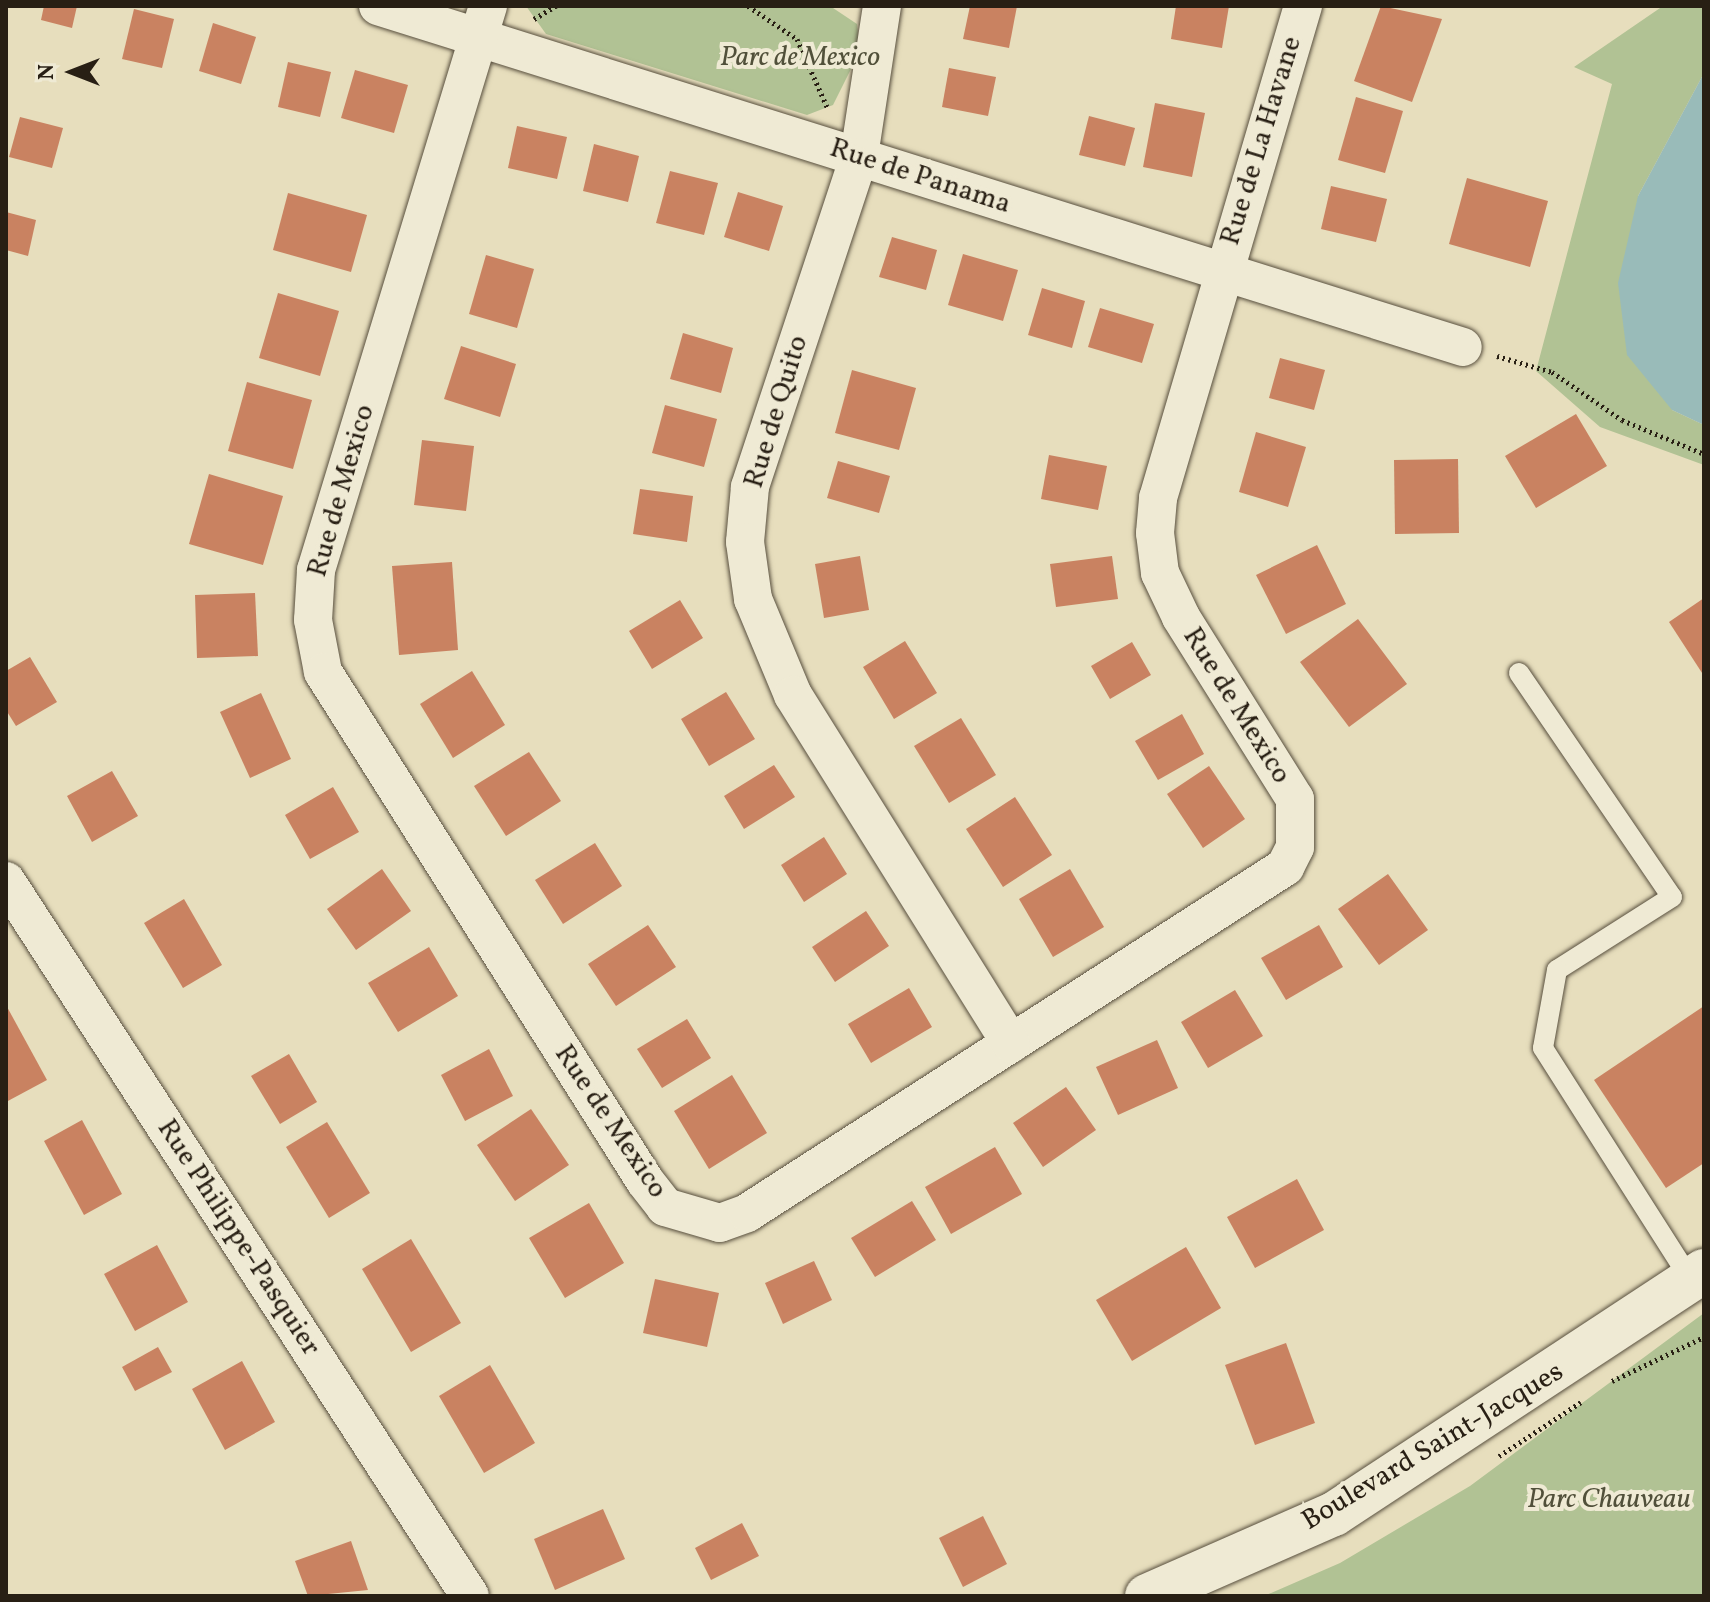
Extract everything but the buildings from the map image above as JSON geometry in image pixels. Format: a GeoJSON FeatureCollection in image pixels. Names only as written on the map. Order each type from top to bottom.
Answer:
{"type":"FeatureCollection","features":[{"type":"Feature","properties":{"kind":"street","name":"Rue de Panama"},"geometry":{"type":"LineString","coordinates":[[378,6],[484,21],[859,157],[1221,276],[1463,347]]}},
{"type":"Feature","properties":{"kind":"street","name":"Rue de Quito"},"geometry":{"type":"LineString","coordinates":[[882,6],[859,157],[750,487],[745,542],[753,599],[793,695],[1011,1044]]}},
{"type":"Feature","properties":{"kind":"street","name":"Rue de La Havane"},"geometry":{"type":"LineString","coordinates":[[1221,276],[1303,6]]}},
{"type":"Feature","properties":{"kind":"street","name":"Rue de Mexico"},"geometry":{"type":"LineString","coordinates":[[484,21],[316,570],[313,620],[323,672],[665,1207],[720,1223],[747,1213],[1265,885],[1295,847],[1295,799],[1160,573],[1158,498],[1221,276]]}},
{"type":"Feature","properties":{"kind":"street","name":"Rue Philippe-Pasquier"},"geometry":{"type":"LineString","coordinates":[[6,881],[470,1596]]}},
{"type":"Feature","properties":{"kind":"street","name":"Boulevard Saint-Jacques"},"geometry":{"type":"LineString","coordinates":[[1147,1596],[1334,1514],[1697,1276]]}},
{"type":"Feature","properties":{"kind":"lane"},"geometry":{"type":"LineString","coordinates":[[1519,673],[1672,897],[1557,970],[1543,1048],[1697,1276]]}},
{"type":"Feature","properties":{"kind":"path"},"geometry":{"type":"LineString","coordinates":[[748,6],[797,39],[819,95],[859,157]]}},
{"type":"Feature","properties":{"kind":"path"},"geometry":{"type":"LineString","coordinates":[[1463,347],[1552,372],[1622,420],[1704,454]]}},
{"type":"Feature","properties":{"kind":"green space","name":"Parc de Mexico"},"geometry":{"type":"Polygon","coordinates":[[[526,6],[830,6],[857,24],[860,51],[833,105],[807,115],[546,34],[526,6]]]}},
{"type":"Feature","properties":{"kind":"green space"},"geometry":{"type":"Polygon","coordinates":[[[1663,6],[1704,6],[1704,73],[1638,196],[1672,410],[1704,425],[1704,465],[1600,427],[1536,371],[1612,84],[1574,67],[1663,6]]]}},
{"type":"Feature","properties":{"kind":"green space","name":"Parc Chauveau"},"geometry":{"type":"Polygon","coordinates":[[[1704,1313],[1704,1596],[1264,1596],[1340,1563],[1470,1486],[1704,1313]]]}},
{"type":"Feature","properties":{"kind":"water"},"geometry":{"type":"Polygon","coordinates":[[[1704,73],[1704,425],[1672,410],[1627,355],[1618,283],[1638,196],[1704,73]]]}}]}
